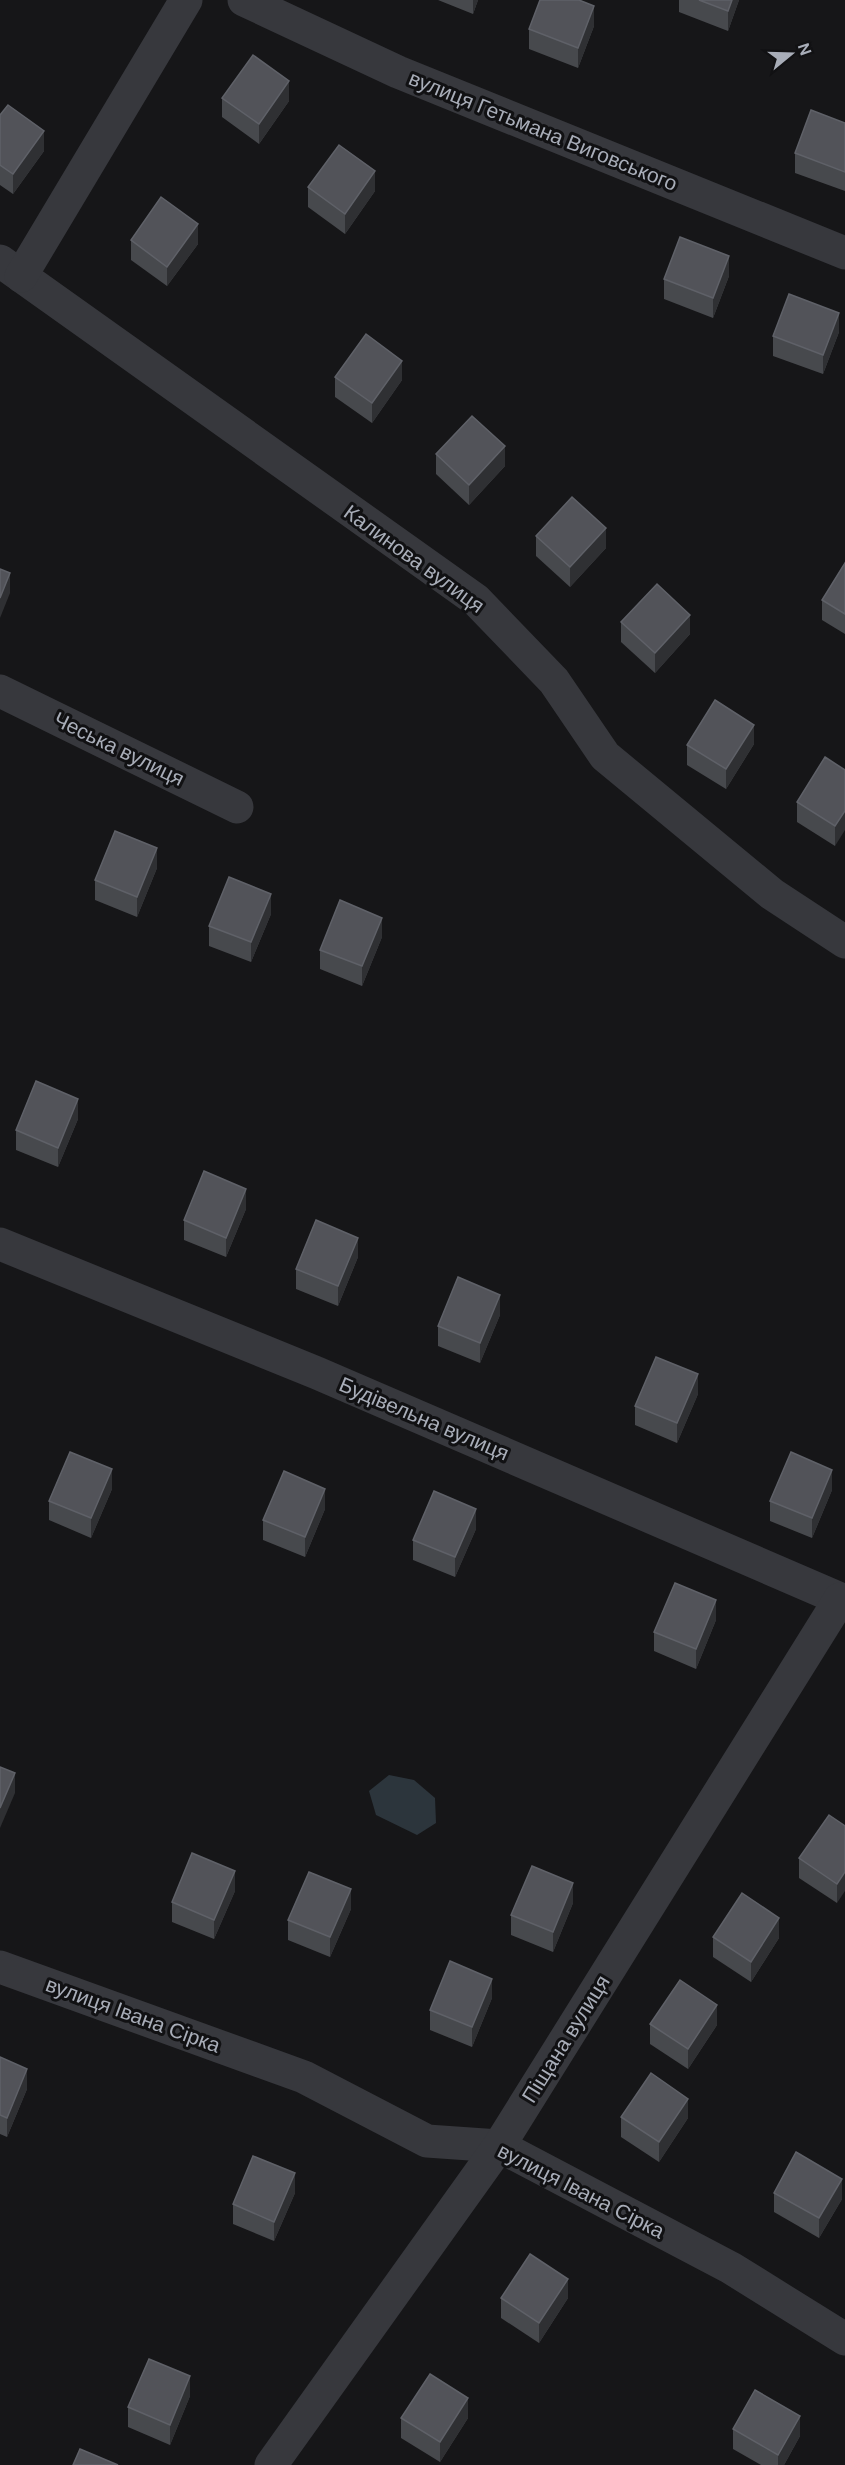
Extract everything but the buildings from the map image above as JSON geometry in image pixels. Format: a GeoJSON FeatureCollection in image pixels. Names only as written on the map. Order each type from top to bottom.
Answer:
{"type":"FeatureCollection","features":[{"type":"Feature","properties":{"kind":"street"},"geometry":{"type":"LineString","coordinates":[[10,269],[186,0]]}},
{"type":"Feature","properties":{"kind":"street","name":"вулиця Гетьмана Виговського"},"geometry":{"type":"LineString","coordinates":[[244,0],[398,72],[845,253]]}},
{"type":"Feature","properties":{"kind":"street","name":"Калинова вулиця"},"geometry":{"type":"LineString","coordinates":[[10,269],[476,600],[554,681],[605,756],[772,894],[845,942]]}},
{"type":"Feature","properties":{"kind":"street","name":"Чеська вулиця"},"geometry":{"type":"LineString","coordinates":[[0,691],[237,807]]}},
{"type":"Feature","properties":{"kind":"street","name":"Будівельна вулиця"},"geometry":{"type":"LineString","coordinates":[[0,1244],[317,1373],[842,1600]]}},
{"type":"Feature","properties":{"kind":"street","name":"Піщана вулиця"},"geometry":{"type":"LineString","coordinates":[[271,2465],[499,2146],[842,1600]]}},
{"type":"Feature","properties":{"kind":"street","name":"вулиця Івана Сірка"},"geometry":{"type":"LineString","coordinates":[[0,1967],[304,2077],[427,2141],[499,2146],[731,2268],[845,2339]]}},
{"type":"Feature","properties":{"kind":"shaded area"},"geometry":{"type":"Polygon","coordinates":[[[389,1775],[414,1780],[435,1798],[436,1823],[417,1835],[376,1815],[369,1791],[389,1775]]]}}]}
